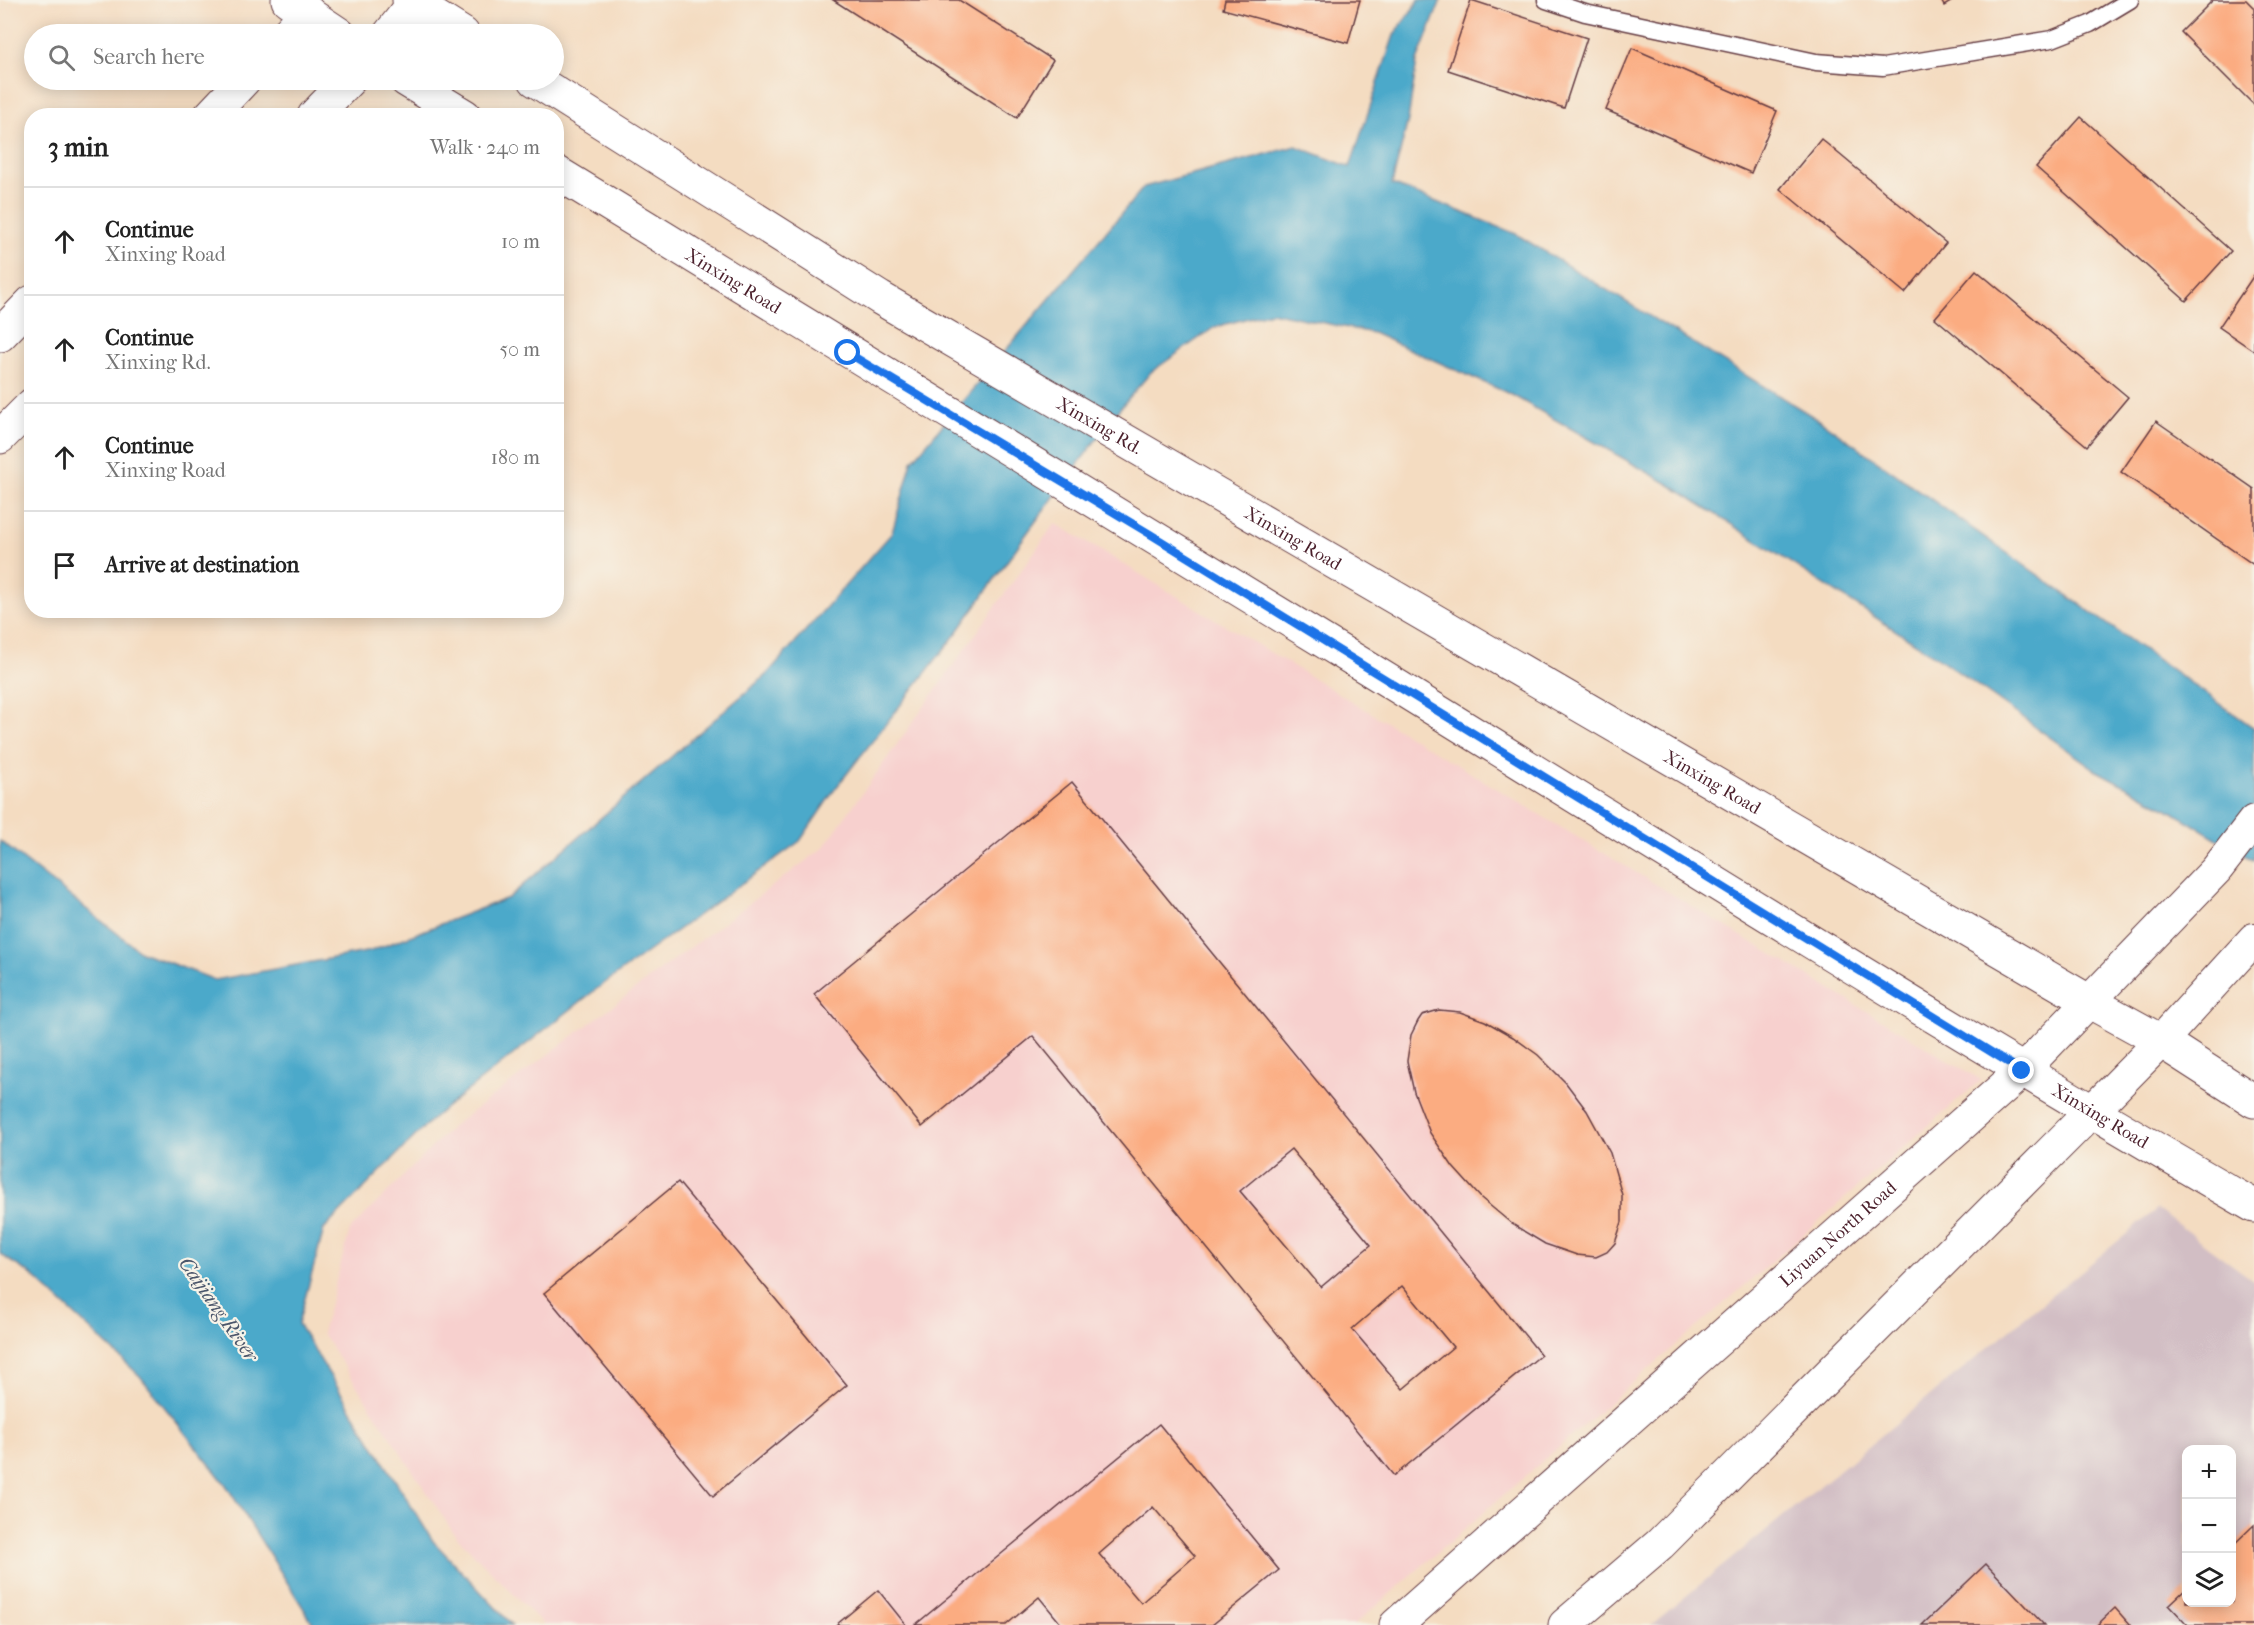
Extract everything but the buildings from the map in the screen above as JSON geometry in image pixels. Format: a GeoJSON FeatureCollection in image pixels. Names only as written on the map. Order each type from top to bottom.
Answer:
{"type":"FeatureCollection","features":[{"type":"Feature","properties":{"kind":"main road"},"geometry":{"type":"LineString","coordinates":[[413,1],[448,24]]}},
{"type":"Feature","properties":{"kind":"main road"},"geometry":{"type":"LineString","coordinates":[[301,12],[322,24]]}},
{"type":"Feature","properties":{"kind":"main road"},"geometry":{"type":"LineString","coordinates":[[218,108],[235,90]]}},
{"type":"Feature","properties":{"kind":"main road"},"geometry":{"type":"LineString","coordinates":[[322,108],[339,90]]}},
{"type":"Feature","properties":{"kind":"main road"},"geometry":{"type":"LineString","coordinates":[[422,90],[452,108]]}},
{"type":"Feature","properties":{"kind":"main road","name":"Xinxing Rd."},"geometry":{"type":"LineString","coordinates":[[551,90],[880,298],[1170,466]]}},
{"type":"Feature","properties":{"kind":"main road","name":"Xinxing Road"},"geometry":{"type":"LineString","coordinates":[[564,177],[1150,534],[2022,1071],[2254,1206]]}},
{"type":"Feature","properties":{"kind":"main road"},"geometry":{"type":"LineString","coordinates":[[0,335],[24,310]]}},
{"type":"Feature","properties":{"kind":"main road"},"geometry":{"type":"LineString","coordinates":[[0,437],[24,413]]}},
{"type":"Feature","properties":{"kind":"main road","name":"Xinxing Road"},"geometry":{"type":"LineString","coordinates":[[1170,466],[2090,1002],[2161,1041],[2254,1101]]}},
{"type":"Feature","properties":{"kind":"main road","name":"Liyuan North Road"},"geometry":{"type":"LineString","coordinates":[[1396,1625],[2022,1071]]}},
{"type":"Feature","properties":{"kind":"main road"},"geometry":{"type":"LineString","coordinates":[[1565,1625],[1660,1544],[2091,1112]]}},
{"type":"Feature","properties":{"kind":"street"},"geometry":{"type":"LineString","coordinates":[[396,24],[413,1]]}},
{"type":"Feature","properties":{"kind":"street","name":"Liyuan North Road"},"geometry":{"type":"LineString","coordinates":[[2022,1071],[2216,870],[2254,821]]}},
{"type":"Feature","properties":{"kind":"street"},"geometry":{"type":"LineString","coordinates":[[2091,1112],[2161,1041],[2254,939]]}},
{"type":"Feature","properties":{"kind":"lane"},"geometry":{"type":"LineString","coordinates":[[1546,0],[1585,13],[1816,62],[1883,67],[2052,39],[2090,24],[2130,0]]}},
{"type":"Feature","properties":{"kind":"shaded area"},"geometry":{"type":"Polygon","coordinates":[[[1055,523],[1981,1080],[1354,1625],[544,1625],[455,1535],[322,1333],[350,1230],[453,1126],[823,848],[1055,523]]]}},
{"type":"Feature","properties":{"kind":"shaded area"},"geometry":{"type":"Polygon","coordinates":[[[2157,1209],[2254,1281],[2254,1625],[1651,1625],[2157,1209]]]}},
{"type":"Feature","properties":{"kind":"water","name":"Caijiang River"},"geometry":{"type":"Polygon","coordinates":[[[1419,0],[1441,0],[1417,61],[1408,120],[1392,184],[1516,234],[1825,424],[2254,728],[2254,861],[2161,805],[2099,772],[1937,657],[1670,485],[1512,395],[1373,333],[1271,312],[1215,327],[1151,372],[1116,413],[959,630],[835,789],[800,841],[594,991],[434,1117],[324,1229],[298,1324],[433,1541],[512,1625],[314,1625],[226,1485],[140,1376],[32,1275],[0,1254],[0,841],[141,952],[215,980],[371,951],[508,898],[767,674],[892,533],[912,461],[1144,187],[1296,146],[1350,167],[1394,35],[1419,0]]]}},
{"type":"Feature","properties":{"kind":"route"},"geometry":{"type":"LineString","coordinates":[[848,353],[1150,534],[2022,1071]]}}]}
